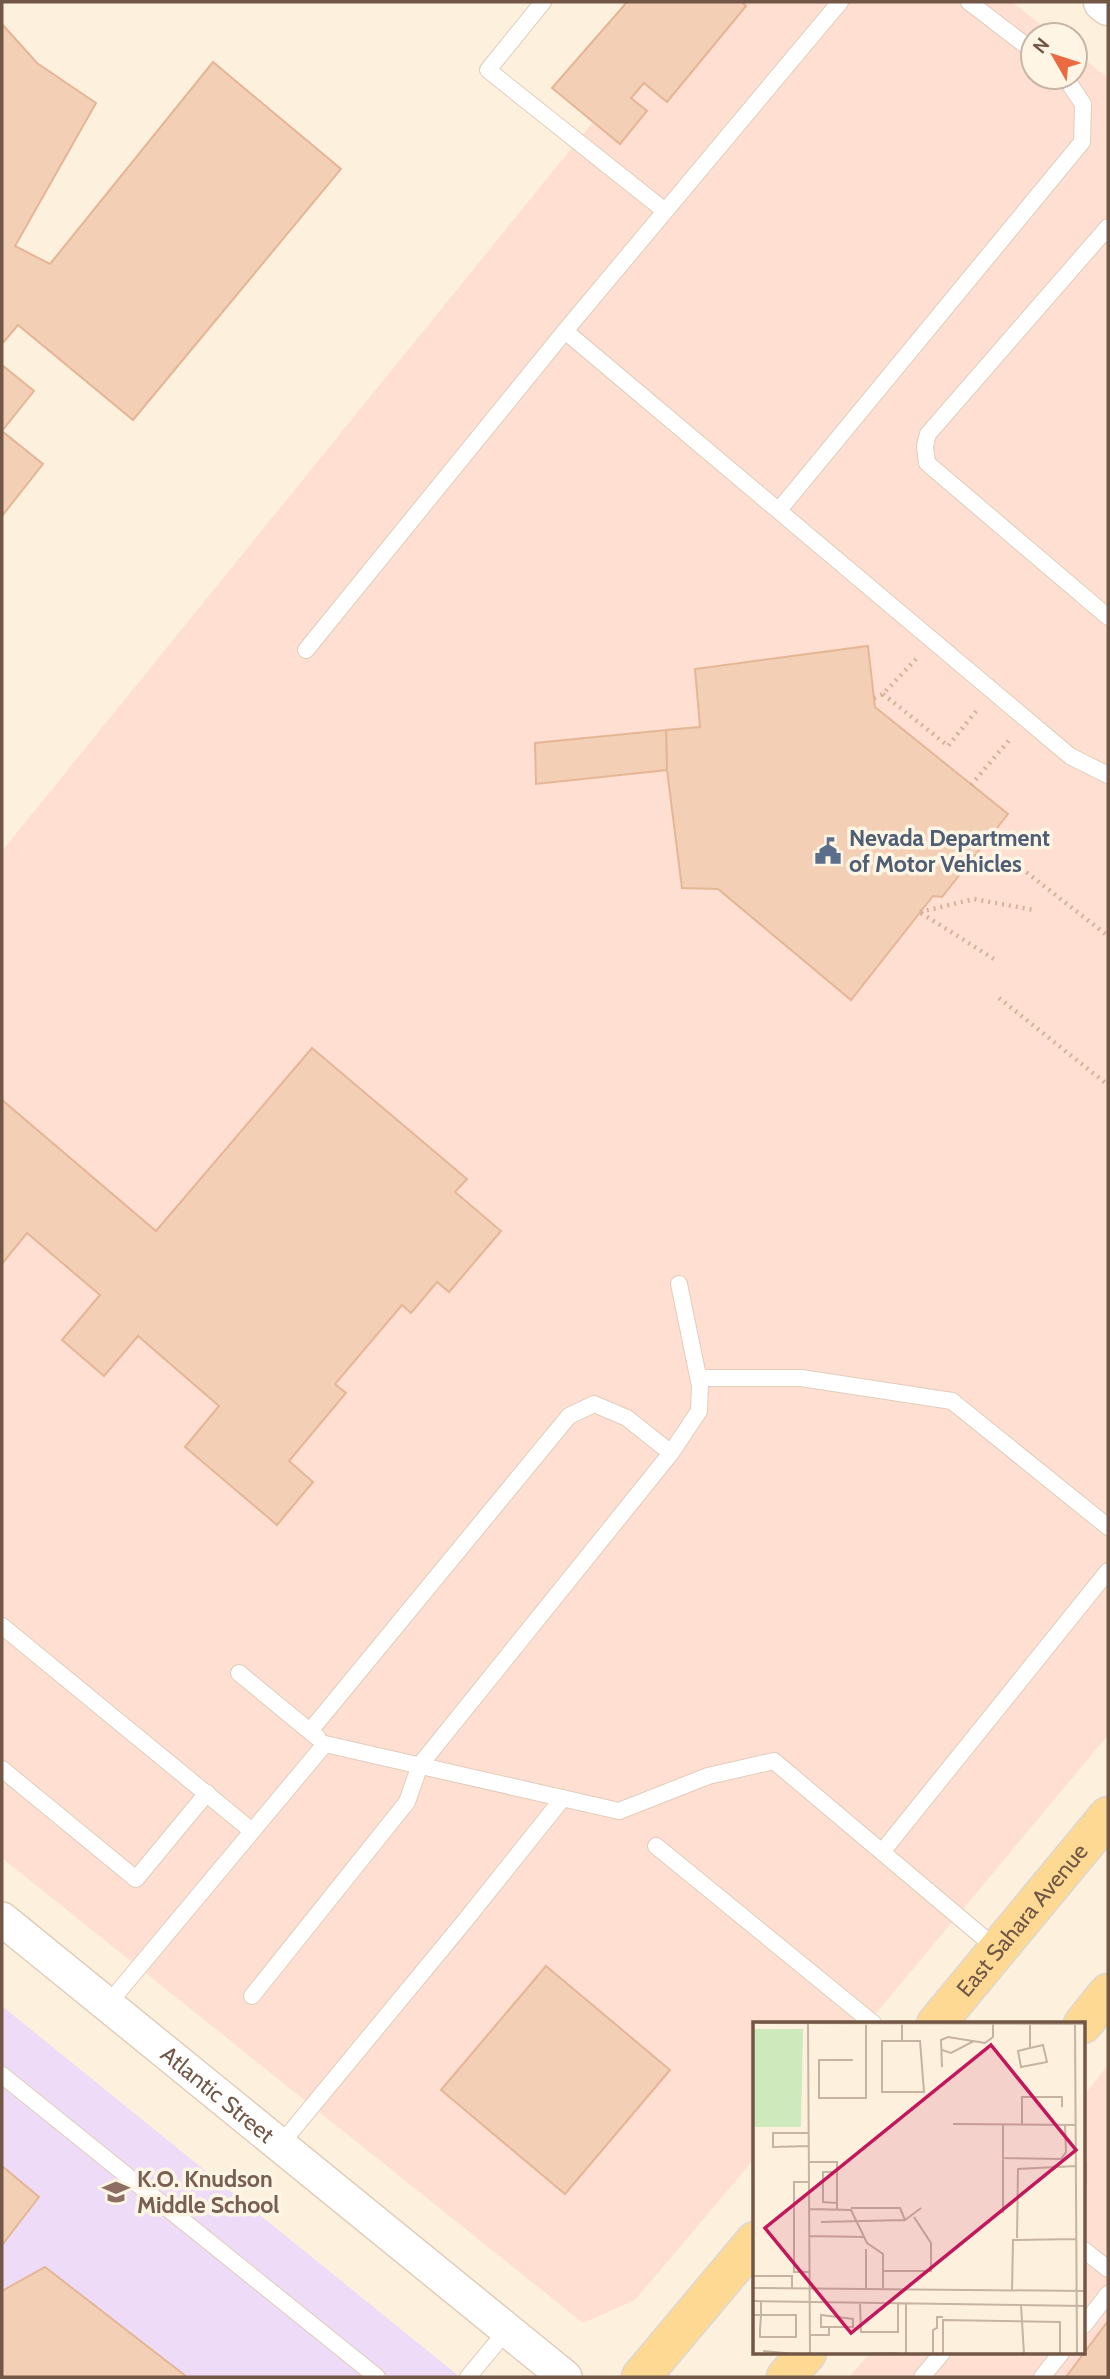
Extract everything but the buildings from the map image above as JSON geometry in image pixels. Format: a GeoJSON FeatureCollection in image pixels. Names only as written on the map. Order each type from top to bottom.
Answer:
{"type":"FeatureCollection","features":[{"type":"Feature","properties":{"kind":"main road"},"geometry":{"type":"LineString","coordinates":[[1103,2],[1108,6]]}},
{"type":"Feature","properties":{"kind":"main road","name":"East Sahara Avenue"},"geometry":{"type":"LineString","coordinates":[[938,2022],[1108,1816]]}},
{"type":"Feature","properties":{"kind":"main road"},"geometry":{"type":"LineString","coordinates":[[1085,2022],[1108,1993]]}},
{"type":"Feature","properties":{"kind":"main road"},"geometry":{"type":"LineString","coordinates":[[641,2377],[753,2243]]}},
{"type":"Feature","properties":{"kind":"main road"},"geometry":{"type":"LineString","coordinates":[[786,2377],[806,2354]]}},
{"type":"Feature","properties":{"kind":"street","name":"Atlantic Street"},"geometry":{"type":"LineString","coordinates":[[2,1919],[565,2377]]}},
{"type":"Feature","properties":{"kind":"lane"},"geometry":{"type":"LineString","coordinates":[[543,2],[488,70],[665,211]]}},
{"type":"Feature","properties":{"kind":"lane"},"geometry":{"type":"LineString","coordinates":[[306,650],[565,331],[840,2]]}},
{"type":"Feature","properties":{"kind":"lane"},"geometry":{"type":"LineString","coordinates":[[969,2],[1019,40]]}},
{"type":"Feature","properties":{"kind":"lane"},"geometry":{"type":"LineString","coordinates":[[779,510],[1082,142],[1083,104],[1074,91]]}},
{"type":"Feature","properties":{"kind":"lane"},"geometry":{"type":"LineString","coordinates":[[1108,227],[928,434],[925,446],[927,463],[1108,617]]}},
{"type":"Feature","properties":{"kind":"lane"},"geometry":{"type":"LineString","coordinates":[[565,331],[1070,756],[1108,775]]}},
{"type":"Feature","properties":{"kind":"lane"},"geometry":{"type":"LineString","coordinates":[[252,1996],[407,1802],[420,1765],[671,1453],[699,1411],[699,1378],[678,1284]]}},
{"type":"Feature","properties":{"kind":"lane"},"geometry":{"type":"LineString","coordinates":[[699,1378],[801,1378],[952,1401],[1108,1527]]}},
{"type":"Feature","properties":{"kind":"lane"},"geometry":{"type":"LineString","coordinates":[[310,1731],[569,1416],[594,1404],[627,1418],[671,1453]]}},
{"type":"Feature","properties":{"kind":"lane"},"geometry":{"type":"LineString","coordinates":[[882,1852],[1108,1571]]}},
{"type":"Feature","properties":{"kind":"lane"},"geometry":{"type":"LineString","coordinates":[[5,1636],[252,1831]]}},
{"type":"Feature","properties":{"kind":"lane"},"geometry":{"type":"LineString","coordinates":[[239,1673],[325,1744],[619,1811],[708,1776],[774,1761],[997,1949]]}},
{"type":"Feature","properties":{"kind":"lane"},"geometry":{"type":"LineString","coordinates":[[108,2004],[325,1744]]}},
{"type":"Feature","properties":{"kind":"lane"},"geometry":{"type":"LineString","coordinates":[[2,1769],[136,1879],[207,1793]]}},
{"type":"Feature","properties":{"kind":"lane"},"geometry":{"type":"LineString","coordinates":[[280,2145],[563,1798]]}},
{"type":"Feature","properties":{"kind":"lane"},"geometry":{"type":"LineString","coordinates":[[656,1846],[872,2022]]}},
{"type":"Feature","properties":{"kind":"lane"},"geometry":{"type":"LineString","coordinates":[[2,2075],[377,2377]]}},
{"type":"Feature","properties":{"kind":"lane"},"geometry":{"type":"LineString","coordinates":[[1086,2252],[1108,2269]]}},
{"type":"Feature","properties":{"kind":"lane"},"geometry":{"type":"LineString","coordinates":[[1086,2322],[1108,2294]]}},
{"type":"Feature","properties":{"kind":"lane"},"geometry":{"type":"LineString","coordinates":[[468,2377],[507,2330]]}},
{"type":"Feature","properties":{"kind":"lane"},"geometry":{"type":"LineString","coordinates":[[922,2377],[941,2354]]}},
{"type":"Feature","properties":{"kind":"lane"},"geometry":{"type":"LineString","coordinates":[[1042,2377],[1060,2354]]}},
{"type":"Feature","properties":{"kind":"path"},"geometry":{"type":"LineString","coordinates":[[874,698],[883,694],[933,640]]}},
{"type":"Feature","properties":{"kind":"path"},"geometry":{"type":"LineString","coordinates":[[883,694],[948,746],[993,691]]}},
{"type":"Feature","properties":{"kind":"path"},"geometry":{"type":"LineString","coordinates":[[971,785],[1027,719]]}},
{"type":"Feature","properties":{"kind":"path"},"geometry":{"type":"LineString","coordinates":[[1020,868],[1108,936]]}},
{"type":"Feature","properties":{"kind":"path"},"geometry":{"type":"LineString","coordinates":[[994,959],[920,912],[974,899],[1034,910]]}},
{"type":"Feature","properties":{"kind":"path"},"geometry":{"type":"LineString","coordinates":[[999,998],[1108,1085]]}},
{"type":"Feature","properties":{"kind":"shaded area"},"geometry":{"type":"Polygon","coordinates":[[[690,2],[1012,2],[1036,21],[1019,21],[1019,91],[1089,91],[1089,63],[1108,78],[1108,1735],[869,2022],[753,2022],[753,2160],[635,2300],[583,2323],[2,1858],[2,851],[690,2]]]}},
{"type":"Feature","properties":{"kind":"shaded area","name":"K.O. Knudson Middle School"},"geometry":{"type":"Polygon","coordinates":[[[2,2006],[460,2377],[2,2377],[2,2006]]]}},
{"type":"Feature","properties":{"kind":"shaded area"},"geometry":{"type":"Polygon","coordinates":[[[1108,2065],[1108,2377],[849,2377],[869,2354],[1086,2354],[1086,2092],[1108,2065]]]}},
{"type":"Feature","properties":{"kind":"place","name":"Nevada Department of Motor Vehicles"},"geometry":{"type":"Point","coordinates":[828,851]}},
{"type":"Feature","properties":{"kind":"place","name":"K.O. Knudson Middle School"},"geometry":{"type":"Point","coordinates":[116,2192]}}]}
